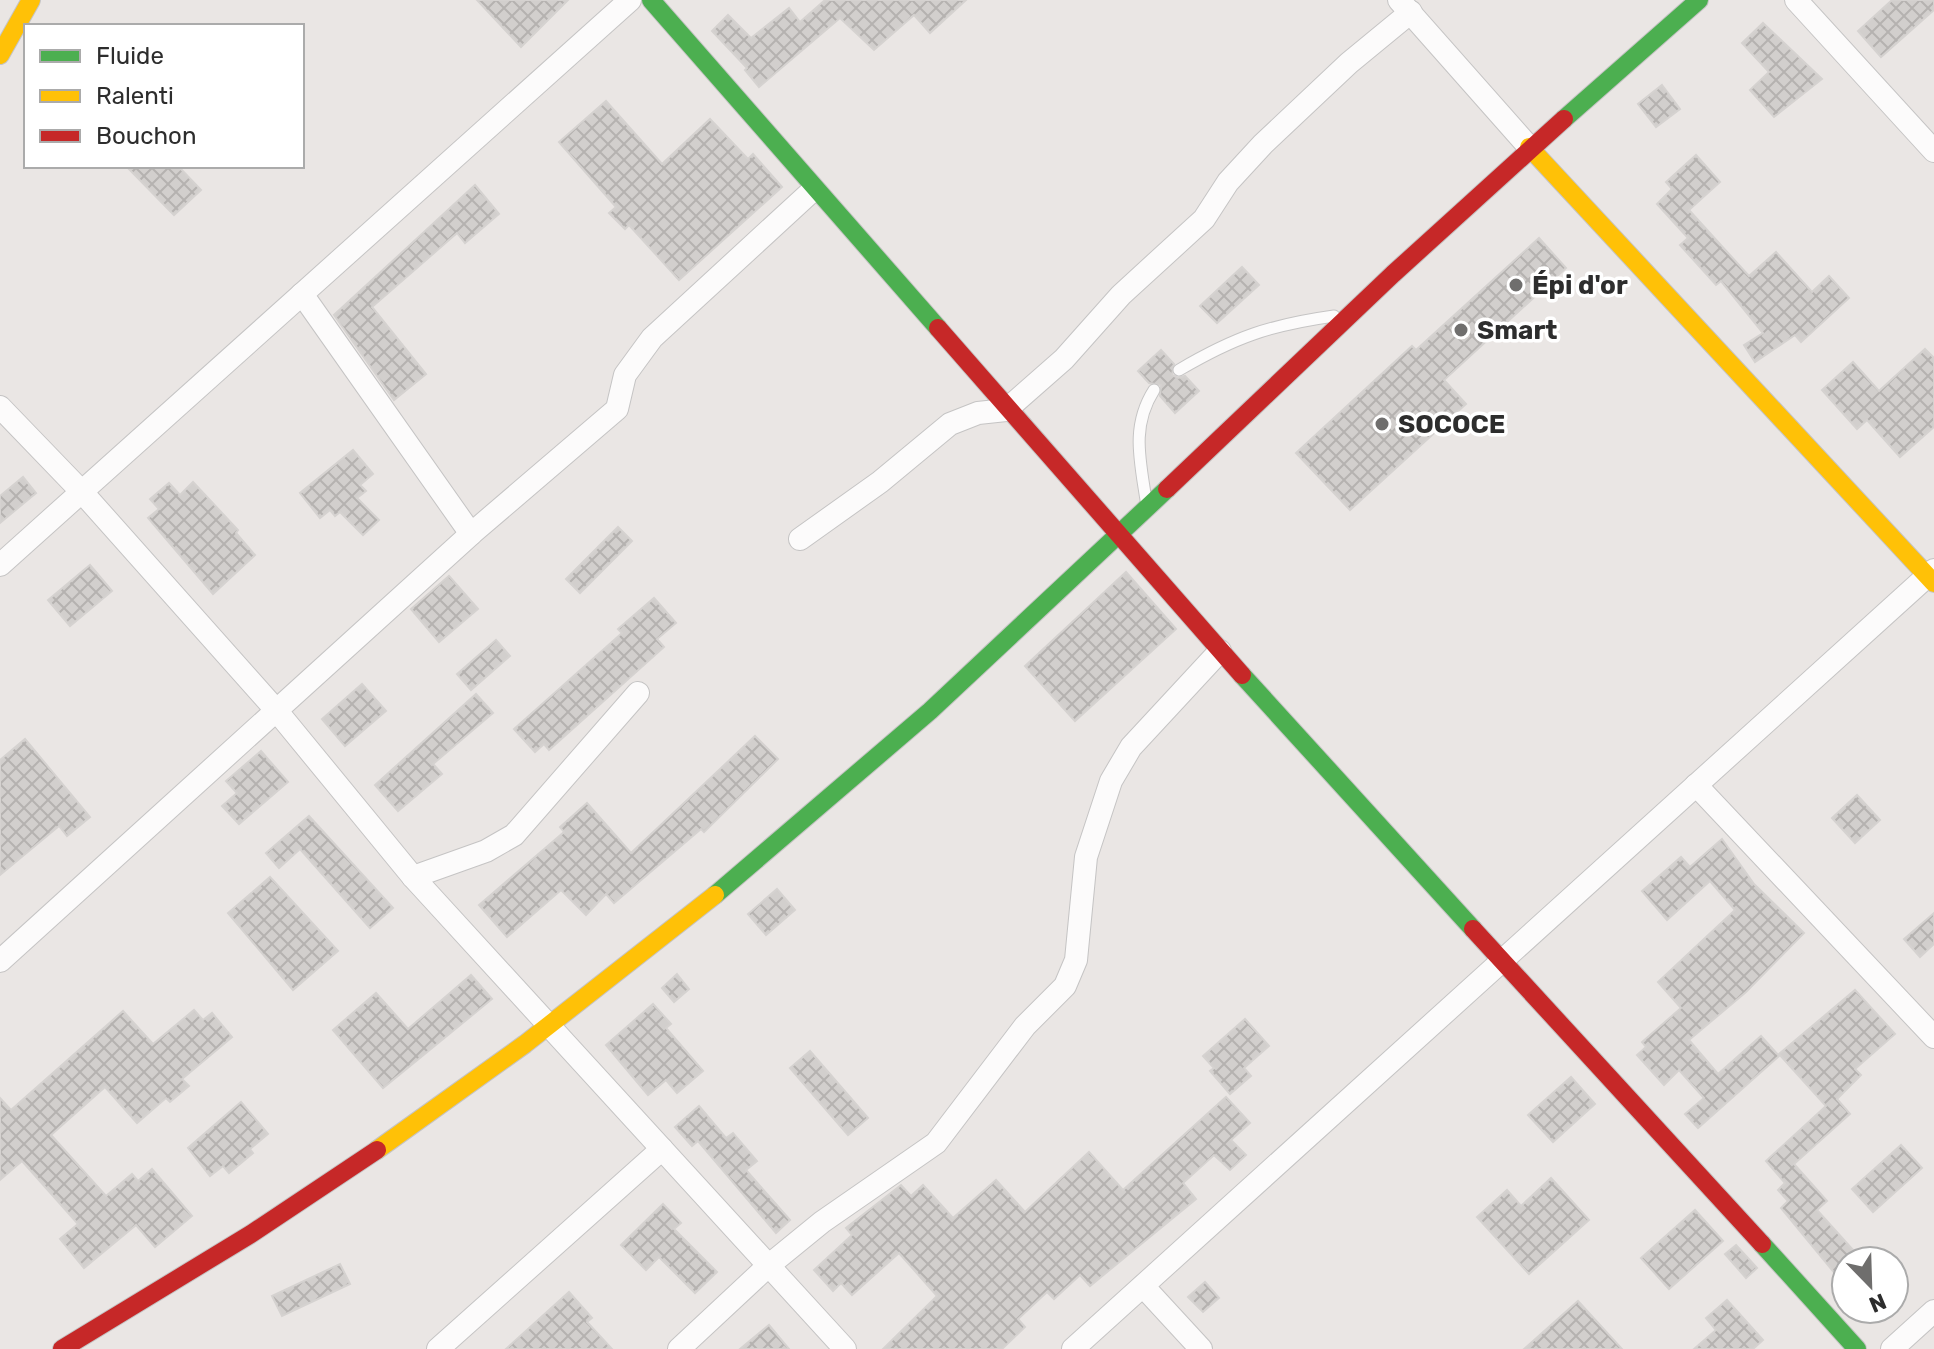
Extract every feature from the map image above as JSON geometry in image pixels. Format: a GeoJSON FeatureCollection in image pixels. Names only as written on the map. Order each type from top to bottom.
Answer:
{"type":"FeatureCollection","features":[{"type":"Feature","properties":{"kind":"street"},"geometry":{"type":"LineString","coordinates":[[0,55],[31,0]]}},
{"type":"Feature","properties":{"kind":"street"},"geometry":{"type":"LineString","coordinates":[[0,565],[630,0]]}},
{"type":"Feature","properties":{"kind":"street"},"geometry":{"type":"LineString","coordinates":[[651,0],[813,190],[1220,651],[1857,1349]]}},
{"type":"Feature","properties":{"kind":"street"},"geometry":{"type":"LineString","coordinates":[[62,1349],[135,1308],[348,1170],[550,1026],[790,834],[1121,536],[1529,147],[1699,0]]}},
{"type":"Feature","properties":{"kind":"street"},"geometry":{"type":"LineString","coordinates":[[1796,0],[1934,151]]}},
{"type":"Feature","properties":{"kind":"street"},"geometry":{"type":"LineString","coordinates":[[800,539],[880,482],[950,424],[978,413],[1006,410],[1064,359],[1121,295],[1204,219],[1228,182],[1263,144],[1405,6],[1529,147],[1932,576],[1696,785],[1073,1349]]}},
{"type":"Feature","properties":{"kind":"street"},"geometry":{"type":"LineString","coordinates":[[0,961],[471,534],[617,409],[625,375],[652,338],[813,190]]}},
{"type":"Feature","properties":{"kind":"street"},"geometry":{"type":"LineString","coordinates":[[302,294],[471,534]]}},
{"type":"Feature","properties":{"kind":"street"},"geometry":{"type":"LineString","coordinates":[[0,407],[82,492],[276,710],[413,877],[845,1349]]}},
{"type":"Feature","properties":{"kind":"street"},"geometry":{"type":"LineString","coordinates":[[679,1349],[768,1266],[822,1222],[936,1143],[991,1076],[1025,1026],[1065,986],[1076,960],[1086,857],[1111,781],[1131,747],[1220,651]]}},
{"type":"Feature","properties":{"kind":"street"},"geometry":{"type":"LineString","coordinates":[[413,877],[486,851],[514,835],[638,693]]}},
{"type":"Feature","properties":{"kind":"street"},"geometry":{"type":"LineString","coordinates":[[1696,785],[1934,1037]]}},
{"type":"Feature","properties":{"kind":"street"},"geometry":{"type":"LineString","coordinates":[[438,1349],[662,1149]]}},
{"type":"Feature","properties":{"kind":"street"},"geometry":{"type":"LineString","coordinates":[[1143,1286],[1201,1349]]}},
{"type":"Feature","properties":{"kind":"street"},"geometry":{"type":"LineString","coordinates":[[1892,1349],[1934,1311]]}},
{"type":"Feature","properties":{"kind":"lane"},"geometry":{"type":"LineString","coordinates":[[1179,370],[1227,341],[1290,322],[1351,314]]}},
{"type":"Feature","properties":{"kind":"lane"},"geometry":{"type":"LineString","coordinates":[[1148,509],[1137,434],[1142,408],[1154,390]]}},
{"type":"Feature","properties":{"kind":"building"},"geometry":{"type":"Polygon","coordinates":[[[477,0],[568,0],[521,47],[477,0]]]}},
{"type":"Feature","properties":{"kind":"building"},"geometry":{"type":"Polygon","coordinates":[[[825,0],[966,0],[930,33],[914,15],[874,50],[840,18],[759,87],[745,70],[747,68],[712,31],[728,15],[751,38],[789,8],[800,22],[825,0]]]}},
{"type":"Feature","properties":{"kind":"building"},"geometry":{"type":"Polygon","coordinates":[[[1892,0],[1934,0],[1934,10],[1881,57],[1858,31],[1892,0]]]}},
{"type":"Feature","properties":{"kind":"building"},"geometry":{"type":"Polygon","coordinates":[[[1763,23],[1822,79],[1774,117],[1750,90],[1769,72],[1742,43],[1763,23]]]}},
{"type":"Feature","properties":{"kind":"building"},"geometry":{"type":"Polygon","coordinates":[[[1662,85],[1680,109],[1656,127],[1638,104],[1662,85]]]}},
{"type":"Feature","properties":{"kind":"building"},"geometry":{"type":"Polygon","coordinates":[[[606,101],[662,164],[710,119],[748,159],[753,154],[782,187],[679,280],[629,225],[625,229],[609,213],[616,207],[559,142],[606,101]]]}},
{"type":"Feature","properties":{"kind":"building"},"geometry":{"type":"Polygon","coordinates":[[[1696,155],[1720,182],[1689,210],[1749,276],[1776,252],[1812,292],[1829,276],[1849,298],[1801,342],[1795,335],[1755,362],[1744,345],[1763,333],[1721,281],[1716,285],[1680,245],[1688,238],[1657,204],[1672,189],[1666,182],[1696,155]]]}},
{"type":"Feature","properties":{"kind":"building"},"geometry":{"type":"Polygon","coordinates":[[[128,168],[180,168],[201,190],[174,215],[128,168]]]}},
{"type":"Feature","properties":{"kind":"building"},"geometry":{"type":"Polygon","coordinates":[[[475,185],[499,214],[465,243],[457,233],[372,307],[426,374],[394,400],[334,315],[475,185]]]}},
{"type":"Feature","properties":{"kind":"building"},"geometry":{"type":"Polygon","coordinates":[[[1539,238],[1566,268],[1444,380],[1466,404],[1350,510],[1296,453],[1412,346],[1416,350],[1539,238]]]}},
{"type":"Feature","properties":{"kind":"building"},"geometry":{"type":"Polygon","coordinates":[[[1242,267],[1259,285],[1217,323],[1200,306],[1242,267]]]}},
{"type":"Feature","properties":{"kind":"building"},"geometry":{"type":"Polygon","coordinates":[[[1925,349],[1934,358],[1934,427],[1900,457],[1867,420],[1857,429],[1822,390],[1853,362],[1879,391],[1925,349]]]}},
{"type":"Feature","properties":{"kind":"building"},"geometry":{"type":"Polygon","coordinates":[[[1161,350],[1174,364],[1172,375],[1178,378],[1185,376],[1199,391],[1175,413],[1160,396],[1161,385],[1149,383],[1138,371],[1161,350]]]}},
{"type":"Feature","properties":{"kind":"building"},"geometry":{"type":"Polygon","coordinates":[[[353,450],[373,474],[360,485],[366,491],[357,498],[379,520],[363,535],[340,512],[335,516],[330,510],[320,518],[300,493],[353,450]]]}},
{"type":"Feature","properties":{"kind":"building"},"geometry":{"type":"Polygon","coordinates":[[[23,477],[36,493],[0,523],[0,496],[23,477]]]}},
{"type":"Feature","properties":{"kind":"building"},"geometry":{"type":"Polygon","coordinates":[[[193,482],[238,530],[236,533],[255,555],[213,594],[148,518],[159,509],[150,499],[169,483],[180,495],[193,482]]]}},
{"type":"Feature","properties":{"kind":"building"},"geometry":{"type":"Polygon","coordinates":[[[618,527],[632,541],[580,593],[566,579],[618,527]]]}},
{"type":"Feature","properties":{"kind":"building"},"geometry":{"type":"Polygon","coordinates":[[[90,565],[112,591],[70,626],[48,600],[90,565]]]}},
{"type":"Feature","properties":{"kind":"building"},"geometry":{"type":"Polygon","coordinates":[[[1126,572],[1176,629],[1075,721],[1025,666],[1126,572]]]}},
{"type":"Feature","properties":{"kind":"building"},"geometry":{"type":"Polygon","coordinates":[[[449,576],[478,609],[439,642],[411,609],[449,576]]]}},
{"type":"Feature","properties":{"kind":"building"},"geometry":{"type":"Polygon","coordinates":[[[654,598],[676,623],[657,639],[664,647],[549,750],[544,744],[535,752],[514,729],[622,633],[618,629],[654,598]]]}},
{"type":"Feature","properties":{"kind":"building"},"geometry":{"type":"Polygon","coordinates":[[[496,640],[510,656],[471,690],[457,674],[496,640]]]}},
{"type":"Feature","properties":{"kind":"building"},"geometry":{"type":"Polygon","coordinates":[[[362,684],[386,711],[345,746],[322,719],[362,684]]]}},
{"type":"Feature","properties":{"kind":"building"},"geometry":{"type":"Polygon","coordinates":[[[476,694],[493,713],[433,764],[442,774],[398,811],[375,785],[476,694]]]}},
{"type":"Feature","properties":{"kind":"building"},"geometry":{"type":"Polygon","coordinates":[[[755,736],[778,759],[704,832],[701,829],[614,903],[606,894],[586,915],[561,890],[507,937],[479,905],[564,832],[560,827],[587,803],[631,853],[755,736]]]}},
{"type":"Feature","properties":{"kind":"building"},"geometry":{"type":"Polygon","coordinates":[[[25,739],[90,817],[67,836],[59,826],[0,875],[0,760],[25,739]]]}},
{"type":"Feature","properties":{"kind":"building"},"geometry":{"type":"Polygon","coordinates":[[[261,751],[288,782],[239,824],[222,806],[237,793],[226,781],[261,751]]]}},
{"type":"Feature","properties":{"kind":"building"},"geometry":{"type":"Polygon","coordinates":[[[1857,795],[1880,820],[1855,843],[1832,818],[1857,795]]]}},
{"type":"Feature","properties":{"kind":"building"},"geometry":{"type":"Polygon","coordinates":[[[309,816],[393,908],[370,928],[300,849],[279,868],[266,853],[309,816]]]}},
{"type":"Feature","properties":{"kind":"building"},"geometry":{"type":"Polygon","coordinates":[[[1722,839],[1754,884],[1804,933],[1746,992],[1689,1040],[1718,1074],[1761,1036],[1779,1056],[1698,1128],[1685,1114],[1704,1098],[1679,1070],[1664,1085],[1637,1055],[1646,1047],[1642,1042],[1681,1008],[1658,982],[1735,910],[1710,881],[1667,920],[1642,891],[1681,857],[1690,867],[1722,839]]]}},
{"type":"Feature","properties":{"kind":"building"},"geometry":{"type":"Polygon","coordinates":[[[270,877],[338,951],[293,990],[228,913],[270,877]]]}},
{"type":"Feature","properties":{"kind":"building"},"geometry":{"type":"Polygon","coordinates":[[[777,889],[795,910],[766,935],[748,914],[777,889]]]}},
{"type":"Feature","properties":{"kind":"building"},"geometry":{"type":"Polygon","coordinates":[[[1934,913],[1934,944],[1920,957],[1904,939],[1934,913]]]}},
{"type":"Feature","properties":{"kind":"building"},"geometry":{"type":"Polygon","coordinates":[[[677,974],[689,989],[674,1002],[662,988],[677,974]]]}},
{"type":"Feature","properties":{"kind":"building"},"geometry":{"type":"Polygon","coordinates":[[[471,975],[492,999],[383,1088],[333,1030],[376,993],[408,1029],[471,975]]]}},
{"type":"Feature","properties":{"kind":"building"},"geometry":{"type":"Polygon","coordinates":[[[1855,990],[1895,1034],[1855,1069],[1861,1075],[1837,1099],[1850,1114],[1794,1164],[1827,1201],[1817,1210],[1849,1245],[1830,1245],[1830,1268],[1781,1208],[1788,1201],[1778,1190],[1785,1183],[1766,1161],[1826,1106],[1779,1054],[1855,990]]]}},
{"type":"Feature","properties":{"kind":"building"},"geometry":{"type":"Polygon","coordinates":[[[653,1004],[671,1024],[666,1028],[703,1071],[677,1093],[666,1080],[648,1095],[606,1045],[653,1004]]]}},
{"type":"Feature","properties":{"kind":"building"},"geometry":{"type":"Polygon","coordinates":[[[194,1010],[203,1020],[212,1013],[232,1037],[182,1079],[189,1086],[170,1102],[166,1098],[137,1123],[105,1087],[51,1135],[106,1196],[132,1174],[138,1181],[152,1169],[192,1216],[155,1247],[136,1225],[84,1268],[60,1239],[78,1224],[22,1161],[0,1180],[0,1098],[11,1110],[123,1011],[153,1044],[194,1010]]]}},
{"type":"Feature","properties":{"kind":"building"},"geometry":{"type":"Polygon","coordinates":[[[1245,1019],[1269,1046],[1244,1068],[1251,1076],[1230,1094],[1210,1071],[1214,1068],[1203,1056],[1245,1019]]]}},
{"type":"Feature","properties":{"kind":"building"},"geometry":{"type":"Polygon","coordinates":[[[810,1051],[868,1118],[848,1135],[790,1068],[810,1051]]]}},
{"type":"Feature","properties":{"kind":"building"},"geometry":{"type":"Polygon","coordinates":[[[1571,1077],[1595,1104],[1553,1142],[1528,1115],[1571,1077]]]}},
{"type":"Feature","properties":{"kind":"building"},"geometry":{"type":"Polygon","coordinates":[[[1226,1097],[1250,1123],[1231,1140],[1246,1155],[1230,1170],[1214,1155],[1183,1183],[1196,1199],[1090,1286],[1080,1275],[1054,1299],[1047,1292],[1018,1319],[1025,1327],[1002,1349],[883,1349],[937,1296],[899,1253],[852,1295],[841,1283],[833,1291],[814,1270],[852,1235],[846,1228],[901,1185],[911,1196],[923,1185],[953,1218],[996,1180],[1025,1212],[1089,1152],[1123,1190],[1226,1097]]]}},
{"type":"Feature","properties":{"kind":"building"},"geometry":{"type":"Polygon","coordinates":[[[241,1102],[268,1134],[250,1149],[253,1153],[229,1173],[223,1166],[210,1176],[188,1148],[241,1102]]]}},
{"type":"Feature","properties":{"kind":"building"},"geometry":{"type":"Polygon","coordinates":[[[699,1106],[726,1138],[733,1133],[757,1161],[746,1170],[790,1220],[776,1233],[698,1141],[692,1146],[675,1127],[699,1106]]]}},
{"type":"Feature","properties":{"kind":"building"},"geometry":{"type":"Polygon","coordinates":[[[1901,1145],[1922,1168],[1873,1212],[1852,1189],[1901,1145]]]}},
{"type":"Feature","properties":{"kind":"building"},"geometry":{"type":"Polygon","coordinates":[[[1551,1178],[1589,1220],[1529,1274],[1477,1217],[1507,1190],[1521,1206],[1551,1178]]]}},
{"type":"Feature","properties":{"kind":"building"},"geometry":{"type":"Polygon","coordinates":[[[663,1204],[681,1223],[674,1229],[717,1272],[695,1293],[659,1257],[646,1270],[621,1245],[663,1204]]]}},
{"type":"Feature","properties":{"kind":"building"},"geometry":{"type":"Polygon","coordinates":[[[1695,1210],[1723,1241],[1669,1289],[1641,1258],[1695,1210]]]}},
{"type":"Feature","properties":{"kind":"building"},"geometry":{"type":"Polygon","coordinates":[[[1736,1245],[1757,1268],[1746,1278],[1725,1254],[1736,1245]]]}},
{"type":"Feature","properties":{"kind":"building"},"geometry":{"type":"Polygon","coordinates":[[[340,1264],[350,1284],[282,1316],[272,1296],[340,1264]]]}},
{"type":"Feature","properties":{"kind":"building"},"geometry":{"type":"Polygon","coordinates":[[[1205,1282],[1219,1298],[1203,1312],[1188,1297],[1205,1282]]]}},
{"type":"Feature","properties":{"kind":"building"},"geometry":{"type":"Polygon","coordinates":[[[569,1292],[592,1318],[587,1322],[612,1349],[506,1349],[569,1292]]]}},
{"type":"Feature","properties":{"kind":"building"},"geometry":{"type":"Polygon","coordinates":[[[1727,1300],[1763,1340],[1753,1349],[1694,1349],[1716,1330],[1706,1318],[1727,1300]]]}},
{"type":"Feature","properties":{"kind":"building"},"geometry":{"type":"Polygon","coordinates":[[[1578,1301],[1622,1349],[1524,1349],[1578,1301]]]}},
{"type":"Feature","properties":{"kind":"building"},"geometry":{"type":"Polygon","coordinates":[[[769,1325],[789,1349],[740,1349],[769,1325]]]}},
{"type":"Feature","properties":{"kind":"traffic: fast"},"geometry":{"type":"LineString","coordinates":[[651,0],[938,328]]}},
{"type":"Feature","properties":{"kind":"traffic: fast"},"geometry":{"type":"LineString","coordinates":[[1564,119],[1699,0]]}},
{"type":"Feature","properties":{"kind":"traffic: fast"},"geometry":{"type":"LineString","coordinates":[[715,895],[930,711],[1167,489]]}},
{"type":"Feature","properties":{"kind":"traffic: fast"},"geometry":{"type":"LineString","coordinates":[[1242,675],[1473,929]]}},
{"type":"Feature","properties":{"kind":"traffic: fast"},"geometry":{"type":"LineString","coordinates":[[1762,1244],[1857,1349]]}},
{"type":"Feature","properties":{"kind":"traffic: slow"},"geometry":{"type":"LineString","coordinates":[[0,55],[31,0]]}},
{"type":"Feature","properties":{"kind":"traffic: slow"},"geometry":{"type":"LineString","coordinates":[[1529,147],[1934,583]]}},
{"type":"Feature","properties":{"kind":"traffic: slow"},"geometry":{"type":"LineString","coordinates":[[377,1150],[525,1044],[715,895]]}},
{"type":"Feature","properties":{"kind":"traffic: jam"},"geometry":{"type":"LineString","coordinates":[[1167,489],[1393,274],[1564,119]]}},
{"type":"Feature","properties":{"kind":"traffic: jam"},"geometry":{"type":"LineString","coordinates":[[938,328],[1242,675]]}},
{"type":"Feature","properties":{"kind":"traffic: jam"},"geometry":{"type":"LineString","coordinates":[[1473,929],[1762,1244]]}},
{"type":"Feature","properties":{"kind":"traffic: jam"},"geometry":{"type":"LineString","coordinates":[[62,1349],[251,1234],[377,1150]]}},
{"type":"Feature","properties":{"kind":"place","name":"Épi d'or"},"geometry":{"type":"Point","coordinates":[1516,285]}},
{"type":"Feature","properties":{"kind":"place","name":"Smart"},"geometry":{"type":"Point","coordinates":[1461,330]}},
{"type":"Feature","properties":{"kind":"place","name":"SOCOCE"},"geometry":{"type":"Point","coordinates":[1382,424]}}]}
